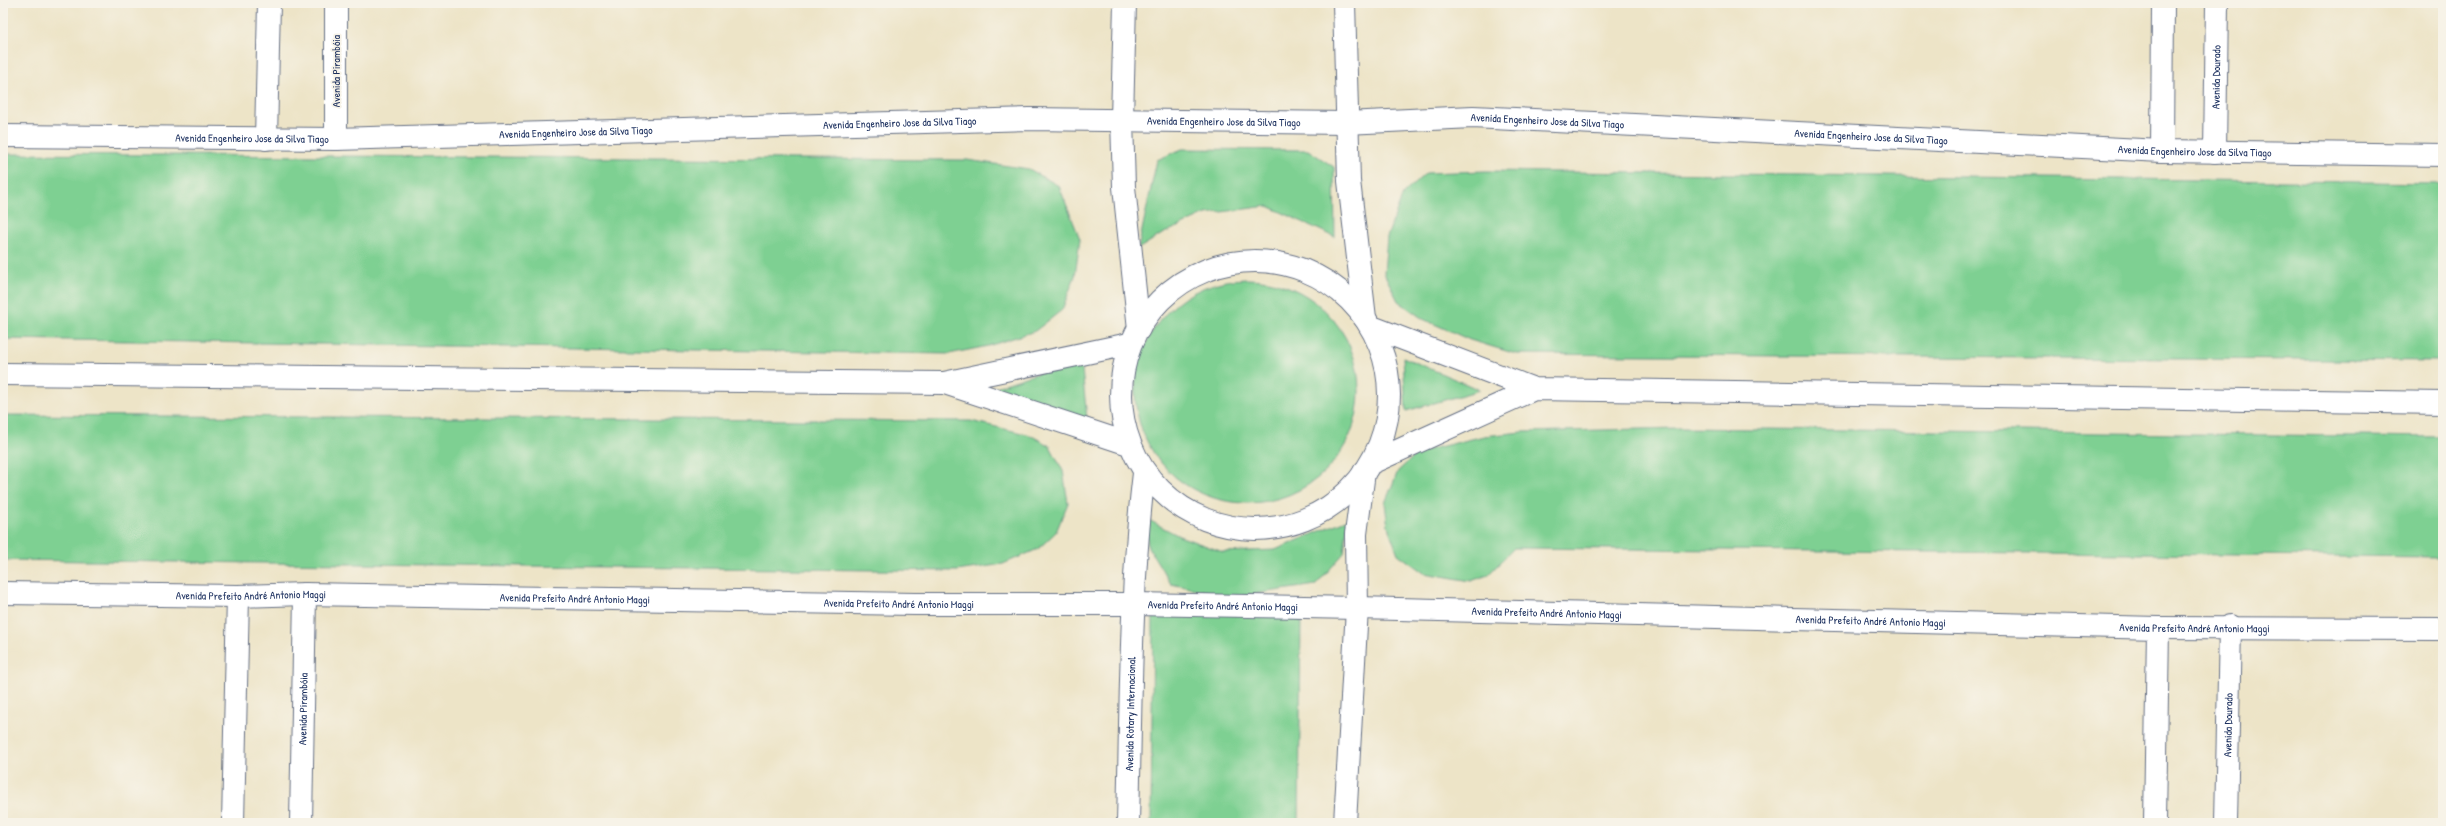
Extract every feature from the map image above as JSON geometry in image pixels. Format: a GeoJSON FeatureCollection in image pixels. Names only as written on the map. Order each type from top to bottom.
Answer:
{"type":"FeatureCollection","features":[{"type":"Feature","properties":{"kind":"street"},"geometry":{"type":"LineString","coordinates":[[266,138],[269,3]]}},
{"type":"Feature","properties":{"kind":"street","name":"Avenida Pirambóia"},"geometry":{"type":"LineString","coordinates":[[336,3],[336,139]]}},
{"type":"Feature","properties":{"kind":"street"},"geometry":{"type":"LineString","coordinates":[[1125,3],[1122,119],[1124,187],[1134,336]]}},
{"type":"Feature","properties":{"kind":"street"},"geometry":{"type":"LineString","coordinates":[[1344,3],[1346,123],[1349,181],[1368,323],[1388,371],[1388,419],[1368,468],[1356,534],[1357,608],[1344,823]]}},
{"type":"Feature","properties":{"kind":"street"},"geometry":{"type":"LineString","coordinates":[[2162,151],[2163,3]]}},
{"type":"Feature","properties":{"kind":"street","name":"Avenida Dourado"},"geometry":{"type":"LineString","coordinates":[[2214,152],[2217,3]]}},
{"type":"Feature","properties":{"kind":"street","name":"Avenida Engenheiro Jose da Silva Tiago"},"geometry":{"type":"LineString","coordinates":[[3,136],[336,139],[1021,119],[1122,119],[1346,123],[1473,117],[2162,151],[2443,155]]}},
{"type":"Feature","properties":{"kind":"street"},"geometry":{"type":"LineString","coordinates":[[1534,389],[1368,468],[1343,497],[1304,520],[1261,529],[1216,524],[1176,504],[1144,473],[1129,444],[1119,394],[1134,336],[1152,308],[1184,279],[1224,264],[1267,261],[1308,271],[1345,294],[1368,323],[1534,389],[2443,403]]}},
{"type":"Feature","properties":{"kind":"street"},"geometry":{"type":"LineString","coordinates":[[3,374],[944,383],[1134,336]]}},
{"type":"Feature","properties":{"kind":"street"},"geometry":{"type":"LineString","coordinates":[[944,383],[1129,444]]}},
{"type":"Feature","properties":{"kind":"street","name":"Avenida Rotary Internacional"},"geometry":{"type":"LineString","coordinates":[[1128,823],[1134,604],[1139,519],[1144,473]]}},
{"type":"Feature","properties":{"kind":"street","name":"Avenida Prefeito André Antonio Maggi"},"geometry":{"type":"LineString","coordinates":[[3,593],[238,596],[305,594],[915,604],[1134,604],[1357,608],[2158,628],[2230,626],[2443,629]]}},
{"type":"Feature","properties":{"kind":"street","name":"Avenida Pirambóia"},"geometry":{"type":"LineString","coordinates":[[301,823],[305,594]]}},
{"type":"Feature","properties":{"kind":"street"},"geometry":{"type":"LineString","coordinates":[[233,823],[238,596]]}},
{"type":"Feature","properties":{"kind":"street","name":"Avenida Dourado"},"geometry":{"type":"LineString","coordinates":[[2226,823],[2230,626]]}},
{"type":"Feature","properties":{"kind":"street"},"geometry":{"type":"LineString","coordinates":[[2155,823],[2158,628]]}},
{"type":"Feature","properties":{"kind":"green space"},"geometry":{"type":"Polygon","coordinates":[[[1182,149],[1308,150],[1334,167],[1335,237],[1268,206],[1206,214],[1162,234],[1138,249],[1157,160],[1182,149]]]}},
{"type":"Feature","properties":{"kind":"green space"},"geometry":{"type":"Polygon","coordinates":[[[3,154],[967,160],[1029,169],[1059,186],[1080,239],[1075,276],[1062,310],[1035,331],[988,346],[949,354],[3,339],[3,154]]]}},
{"type":"Feature","properties":{"kind":"green space"},"geometry":{"type":"Polygon","coordinates":[[[1486,171],[2443,183],[2443,361],[1516,354],[1470,340],[1423,319],[1398,301],[1384,273],[1387,237],[1403,194],[1426,173],[1486,171]]]}},
{"type":"Feature","properties":{"kind":"green space"},"geometry":{"type":"Polygon","coordinates":[[[1236,279],[1258,279],[1290,287],[1300,292],[1318,304],[1334,320],[1351,348],[1357,369],[1359,391],[1357,413],[1351,434],[1334,462],[1318,478],[1290,495],[1258,503],[1236,503],[1204,495],[1194,490],[1176,478],[1160,462],[1143,434],[1135,402],[1135,380],[1143,348],[1148,338],[1160,320],[1176,304],[1204,287],[1236,279]]]}},
{"type":"Feature","properties":{"kind":"green space"},"geometry":{"type":"Polygon","coordinates":[[[1403,357],[1480,390],[1406,411],[1403,357]]]}},
{"type":"Feature","properties":{"kind":"green space"},"geometry":{"type":"Polygon","coordinates":[[[1081,359],[1087,419],[993,388],[1081,359]]]}},
{"type":"Feature","properties":{"kind":"green space"},"geometry":{"type":"Polygon","coordinates":[[[3,415],[971,421],[1030,435],[1050,446],[1063,471],[1068,503],[1056,532],[1038,549],[1003,564],[957,571],[3,560],[3,415]]]}},
{"type":"Feature","properties":{"kind":"green space"},"geometry":{"type":"Polygon","coordinates":[[[1679,428],[2443,437],[2443,557],[1514,548],[1488,575],[1471,581],[1424,573],[1398,554],[1388,527],[1385,503],[1398,471],[1419,452],[1484,436],[1522,432],[1679,428]]]}},
{"type":"Feature","properties":{"kind":"green space"},"geometry":{"type":"Polygon","coordinates":[[[1145,518],[1179,536],[1223,552],[1275,550],[1348,519],[1344,553],[1316,585],[1234,597],[1171,584],[1148,547],[1145,518]]]}},
{"type":"Feature","properties":{"kind":"green space"},"geometry":{"type":"Polygon","coordinates":[[[1301,611],[1299,823],[1151,823],[1153,612],[1301,611]]]}}]}
